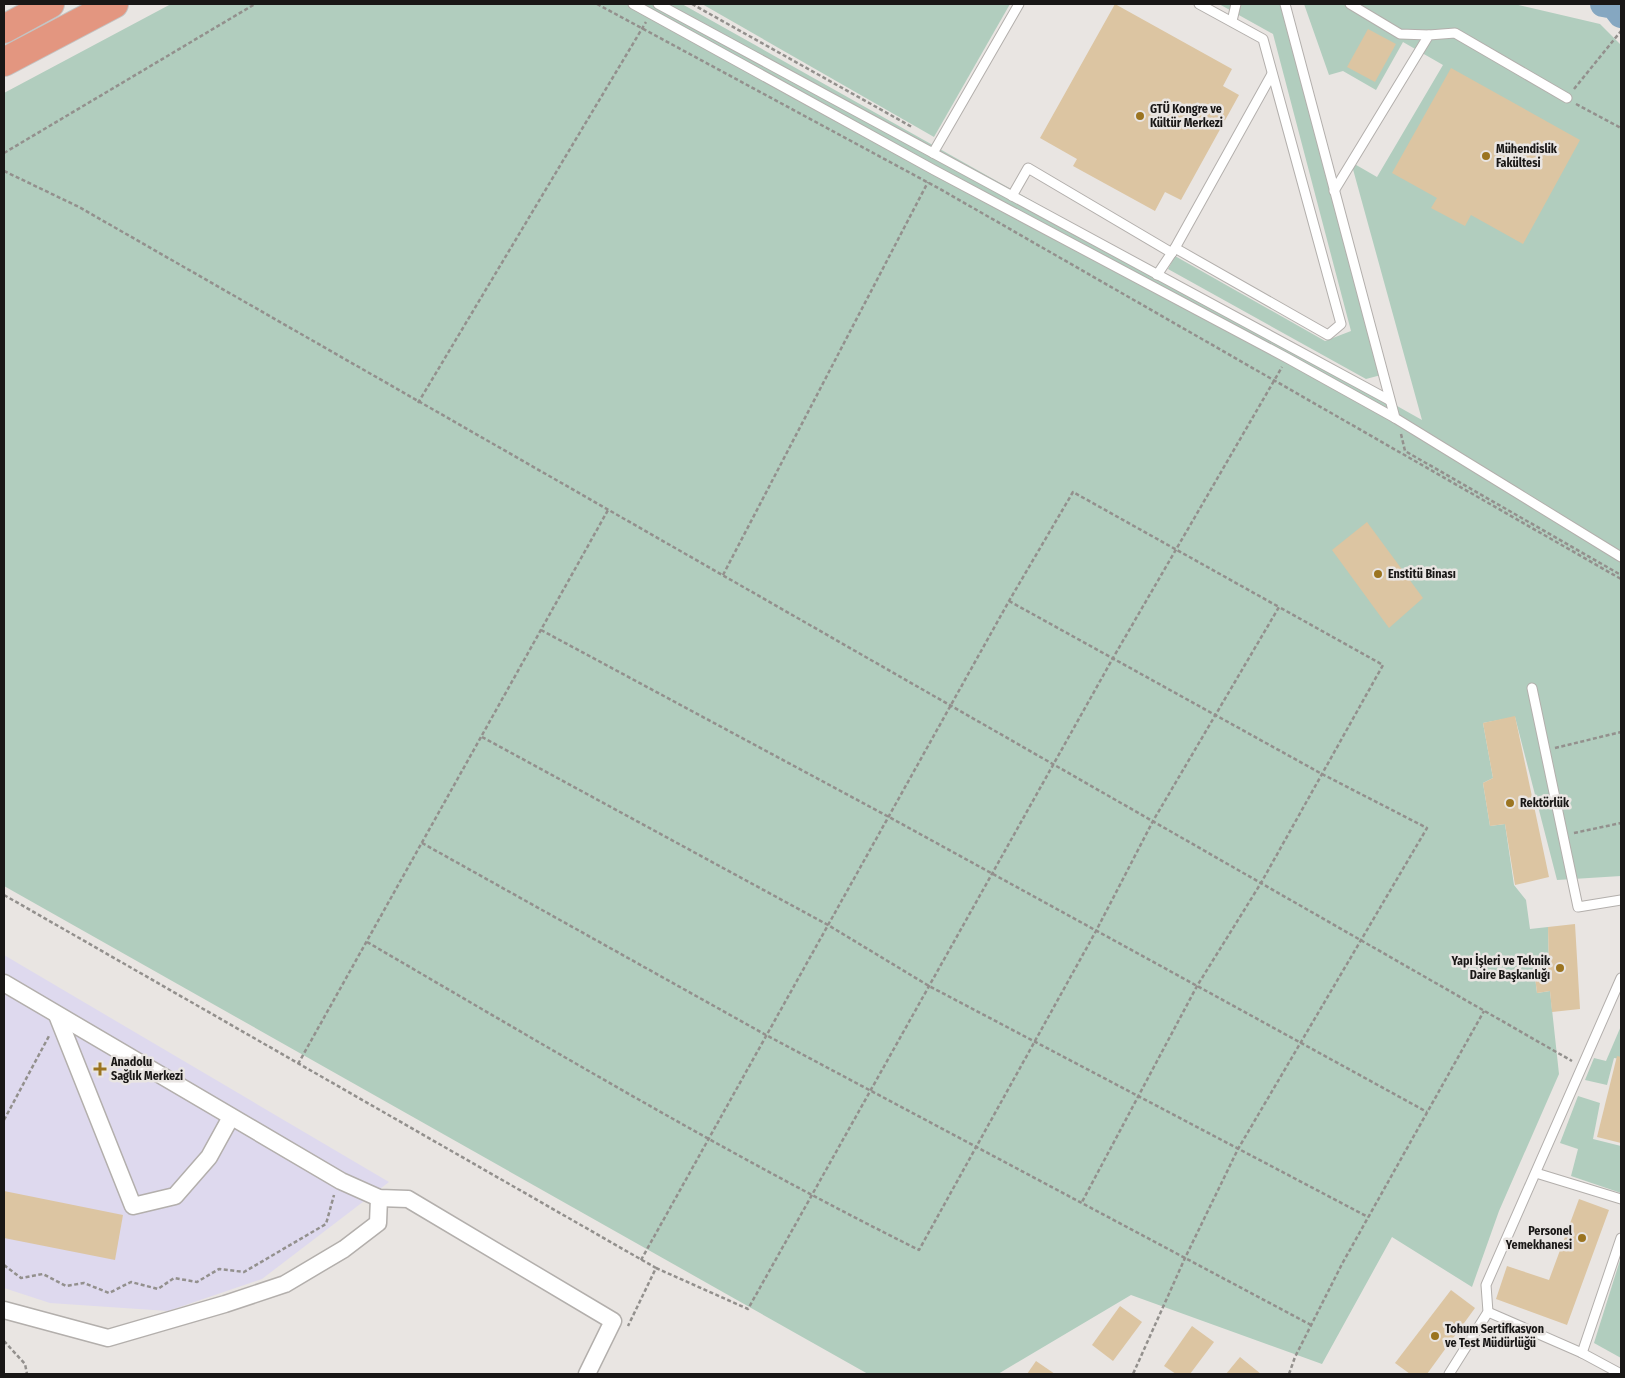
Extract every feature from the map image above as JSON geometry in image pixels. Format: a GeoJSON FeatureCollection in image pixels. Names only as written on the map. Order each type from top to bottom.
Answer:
{"type":"FeatureCollection","features":[{"type":"Feature","properties":{"kind":"highway"},"geometry":{"type":"LineString","coordinates":[[4,29],[50,4]]}},
{"type":"Feature","properties":{"kind":"highway"},"geometry":{"type":"LineString","coordinates":[[4,62],[114,4]]}},
{"type":"Feature","properties":{"kind":"street"},"geometry":{"type":"LineString","coordinates":[[4,983],[341,1181],[379,1198],[408,1198],[613,1321],[587,1374]]}},
{"type":"Feature","properties":{"kind":"street"},"geometry":{"type":"LineString","coordinates":[[57,1015],[133,1206],[175,1196],[209,1157],[232,1117]]}},
{"type":"Feature","properties":{"kind":"street"},"geometry":{"type":"LineString","coordinates":[[4,1310],[108,1338],[138,1331],[286,1284],[344,1249],[378,1223],[379,1198]]}},
{"type":"Feature","properties":{"kind":"lane"},"geometry":{"type":"LineString","coordinates":[[633,4],[934,170],[1287,358],[1396,419],[1621,557]]}},
{"type":"Feature","properties":{"kind":"lane"},"geometry":{"type":"LineString","coordinates":[[658,4],[1389,400]]}},
{"type":"Feature","properties":{"kind":"lane"},"geometry":{"type":"LineString","coordinates":[[933,153],[1019,4]]}},
{"type":"Feature","properties":{"kind":"lane"},"geometry":{"type":"LineString","coordinates":[[1012,196],[1028,168],[1328,334],[1340,324],[1263,39],[1199,4]]}},
{"type":"Feature","properties":{"kind":"lane"},"geometry":{"type":"LineString","coordinates":[[1232,21],[1236,4]]}},
{"type":"Feature","properties":{"kind":"lane"},"geometry":{"type":"LineString","coordinates":[[1285,4],[1389,400],[1396,419]]}},
{"type":"Feature","properties":{"kind":"lane"},"geometry":{"type":"LineString","coordinates":[[1350,4],[1400,34],[1429,35],[1455,33],[1567,98]]}},
{"type":"Feature","properties":{"kind":"lane"},"geometry":{"type":"LineString","coordinates":[[1334,191],[1429,35]]}},
{"type":"Feature","properties":{"kind":"lane"},"geometry":{"type":"LineString","coordinates":[[1157,275],[1174,250],[1272,74]]}},
{"type":"Feature","properties":{"kind":"lane"},"geometry":{"type":"LineString","coordinates":[[1532,688],[1578,907],[1621,900]]}},
{"type":"Feature","properties":{"kind":"lane"},"geometry":{"type":"LineString","coordinates":[[1450,1374],[1488,1312],[1486,1285],[1621,978]]}},
{"type":"Feature","properties":{"kind":"lane"},"geometry":{"type":"LineString","coordinates":[[1536,1173],[1621,1199]]}},
{"type":"Feature","properties":{"kind":"lane"},"geometry":{"type":"LineString","coordinates":[[1582,1353],[1621,1238]]}},
{"type":"Feature","properties":{"kind":"lane"},"geometry":{"type":"LineString","coordinates":[[1488,1312],[1582,1353],[1621,1374]]}},
{"type":"Feature","properties":{"kind":"path"},"geometry":{"type":"LineString","coordinates":[[4,152],[255,4]]}},
{"type":"Feature","properties":{"kind":"path"},"geometry":{"type":"LineString","coordinates":[[597,4],[927,182],[1621,579]]}},
{"type":"Feature","properties":{"kind":"path"},"geometry":{"type":"LineString","coordinates":[[418,403],[650,14]]}},
{"type":"Feature","properties":{"kind":"path"},"geometry":{"type":"LineString","coordinates":[[1621,31],[1567,98],[1621,128]]}},
{"type":"Feature","properties":{"kind":"path"},"geometry":{"type":"LineString","coordinates":[[723,575],[934,170]]}},
{"type":"Feature","properties":{"kind":"path"},"geometry":{"type":"LineString","coordinates":[[4,171],[79,208],[1582,1067]]}},
{"type":"Feature","properties":{"kind":"path"},"geometry":{"type":"LineString","coordinates":[[4,895],[641,1260],[748,1309],[1113,658],[1287,358]]}},
{"type":"Feature","properties":{"kind":"path"},"geometry":{"type":"LineString","coordinates":[[1396,419],[1405,451],[1621,575]]}},
{"type":"Feature","properties":{"kind":"path"},"geometry":{"type":"LineString","coordinates":[[641,1260],[1009,600],[1073,492],[1383,665],[1261,883],[1197,986],[1082,1202]]}},
{"type":"Feature","properties":{"kind":"path"},"geometry":{"type":"LineString","coordinates":[[298,1064],[608,510]]}},
{"type":"Feature","properties":{"kind":"path"},"geometry":{"type":"LineString","coordinates":[[1009,600],[1322,774],[1427,828],[1362,941],[1299,1042],[1238,1150],[1185,1258],[1133,1374]]}},
{"type":"Feature","properties":{"kind":"path"},"geometry":{"type":"LineString","coordinates":[[367,942],[708,1140],[811,1196],[919,1250],[975,1145],[1096,930],[1153,821],[1279,607]]}},
{"type":"Feature","properties":{"kind":"path"},"geometry":{"type":"LineString","coordinates":[[541,630],[888,816],[1427,1112]]}},
{"type":"Feature","properties":{"kind":"path"},"geometry":{"type":"LineString","coordinates":[[1545,751],[1621,732]]}},
{"type":"Feature","properties":{"kind":"path"},"geometry":{"type":"LineString","coordinates":[[482,737],[828,925],[928,986],[1368,1217]]}},
{"type":"Feature","properties":{"kind":"path"},"geometry":{"type":"LineString","coordinates":[[1564,835],[1621,823]]}},
{"type":"Feature","properties":{"kind":"path"},"geometry":{"type":"LineString","coordinates":[[422,843],[766,1035],[871,1089],[1311,1325]]}},
{"type":"Feature","properties":{"kind":"path"},"geometry":{"type":"LineString","coordinates":[[1290,1374],[1295,1357],[1368,1217],[1484,1011]]}},
{"type":"Feature","properties":{"kind":"path"},"geometry":{"type":"LineString","coordinates":[[4,1120],[46,1044],[57,1015]]}},
{"type":"Feature","properties":{"kind":"path"},"geometry":{"type":"LineString","coordinates":[[624,1334],[656,1268]]}},
{"type":"Feature","properties":{"kind":"path"},"geometry":{"type":"LineString","coordinates":[[4,1341],[25,1364],[26,1374]]}},
{"type":"Feature","properties":{"kind":"shaded area","name":"Anadolu Sağlık Merkezi"},"geometry":{"type":"Polygon","coordinates":[[[4,955],[389,1182],[262,1279],[168,1311],[50,1303],[4,1288],[4,955]]]}},
{"type":"Feature","properties":{"kind":"green space"},"geometry":{"type":"Polygon","coordinates":[[[171,4],[682,4],[1422,420],[1351,162],[1377,177],[1443,65],[1403,42],[1376,90],[1343,71],[1329,75],[1304,4],[1514,4],[1600,24],[1621,45],[1621,876],[1557,880],[1515,717],[1483,723],[1493,778],[1483,783],[1490,826],[1505,824],[1514,885],[1526,900],[1530,929],[1548,927],[1549,967],[1534,969],[1537,993],[1550,991],[1559,1074],[1499,1211],[1472,1287],[1392,1237],[1322,1364],[1131,1295],[998,1374],[868,1374],[4,886],[4,93],[171,4]]]}},
{"type":"Feature","properties":{"kind":"green space"},"geometry":{"type":"Polygon","coordinates":[[[702,4],[1010,4],[934,137],[702,4]]]}},
{"type":"Feature","properties":{"kind":"green space"},"geometry":{"type":"Polygon","coordinates":[[[1219,4],[1281,4],[1381,375],[1366,379],[1168,269],[1175,256],[1325,341],[1351,331],[1273,34],[1219,4]]]}},
{"type":"Feature","properties":{"kind":"green space"},"geometry":{"type":"Polygon","coordinates":[[[1621,1026],[1621,1059],[1614,1058],[1607,1085],[1585,1080],[1594,1058],[1606,1061],[1621,1026]]]}},
{"type":"Feature","properties":{"kind":"green space"},"geometry":{"type":"Polygon","coordinates":[[[1578,1096],[1600,1103],[1593,1139],[1621,1146],[1621,1193],[1571,1176],[1578,1149],[1560,1143],[1578,1096]]]}},
{"type":"Feature","properties":{"kind":"green space"},"geometry":{"type":"Polygon","coordinates":[[[1621,1257],[1621,1358],[1594,1343],[1621,1257]]]}},
{"type":"Feature","properties":{"kind":"building","name":"GTÜ Kongre ve Kültür Merkezi"},"geometry":{"type":"Polygon","coordinates":[[[1115,4],[1232,69],[1223,86],[1239,95],[1181,200],[1165,192],[1155,211],[1073,166],[1077,159],[1040,138],[1115,4]]]}},
{"type":"Feature","properties":{"kind":"building"},"geometry":{"type":"Polygon","coordinates":[[[1368,29],[1396,44],[1375,82],[1347,67],[1368,29]]]}},
{"type":"Feature","properties":{"kind":"building","name":"Mühendislik Fakültesi"},"geometry":{"type":"Polygon","coordinates":[[[1451,68],[1580,140],[1523,244],[1471,215],[1465,226],[1431,208],[1437,198],[1392,173],[1451,68]]]}},
{"type":"Feature","properties":{"kind":"building","name":"Enstitü Binası"},"geometry":{"type":"Polygon","coordinates":[[[1367,522],[1423,598],[1389,628],[1332,550],[1367,522]]]}},
{"type":"Feature","properties":{"kind":"building","name":"Rektörlük"},"geometry":{"type":"Polygon","coordinates":[[[1515,716],[1549,877],[1515,885],[1505,824],[1490,826],[1483,783],[1493,778],[1483,723],[1515,716]]]}},
{"type":"Feature","properties":{"kind":"building","name":"Yapı İşleri ve Teknik Daire Başkanlığı"},"geometry":{"type":"Polygon","coordinates":[[[1575,924],[1580,1009],[1552,1012],[1550,991],[1537,993],[1534,969],[1549,967],[1548,927],[1575,924]]]}},
{"type":"Feature","properties":{"kind":"building"},"geometry":{"type":"Polygon","coordinates":[[[1617,1056],[1621,1057],[1621,1143],[1597,1137],[1617,1056]]]}},
{"type":"Feature","properties":{"kind":"building"},"geometry":{"type":"Polygon","coordinates":[[[4,1191],[123,1215],[115,1260],[4,1238],[4,1191]]]}},
{"type":"Feature","properties":{"kind":"building","name":"Personel Yemekhanesi"},"geometry":{"type":"Polygon","coordinates":[[[1579,1199],[1609,1210],[1567,1325],[1496,1299],[1507,1266],[1549,1280],[1579,1199]]]}},
{"type":"Feature","properties":{"kind":"building","name":"Tohum Sertifkasyon ve Test Müdürlüğü"},"geometry":{"type":"Polygon","coordinates":[[[1451,1290],[1475,1308],[1427,1374],[1410,1374],[1395,1363],[1451,1290]]]}},
{"type":"Feature","properties":{"kind":"building"},"geometry":{"type":"Polygon","coordinates":[[[1120,1306],[1142,1322],[1113,1361],[1092,1345],[1120,1306]]]}},
{"type":"Feature","properties":{"kind":"building"},"geometry":{"type":"Polygon","coordinates":[[[1192,1326],[1214,1342],[1190,1374],[1176,1374],[1164,1366],[1192,1326]]]}},
{"type":"Feature","properties":{"kind":"building"},"geometry":{"type":"Polygon","coordinates":[[[1240,1357],[1261,1374],[1226,1374],[1240,1357]]]}},
{"type":"Feature","properties":{"kind":"building"},"geometry":{"type":"Polygon","coordinates":[[[1036,1361],[1055,1374],[1027,1374],[1036,1361]]]}},
{"type":"Feature","properties":{"kind":"waterway"},"geometry":{"type":"LineString","coordinates":[[1603,4],[1614,6],[1621,15]]}},
{"type":"Feature","properties":{"kind":"place","name":"GTÜ Kongre ve Kültür Merkezi"},"geometry":{"type":"Point","coordinates":[1140,116]}},
{"type":"Feature","properties":{"kind":"place","name":"Mühendislik Fakültesi"},"geometry":{"type":"Point","coordinates":[1486,156]}},
{"type":"Feature","properties":{"kind":"place","name":"Enstitü Binası"},"geometry":{"type":"Point","coordinates":[1378,574]}},
{"type":"Feature","properties":{"kind":"place","name":"Rektörlük"},"geometry":{"type":"Point","coordinates":[1510,803]}},
{"type":"Feature","properties":{"kind":"place","name":"Yapı İşleri ve Teknik Daire Başkanlığı"},"geometry":{"type":"Point","coordinates":[1560,968]}},
{"type":"Feature","properties":{"kind":"place","name":"Anadolu Sağlık Merkezi"},"geometry":{"type":"Point","coordinates":[100,1069]}},
{"type":"Feature","properties":{"kind":"place","name":"Personel Yemekhanesi"},"geometry":{"type":"Point","coordinates":[1582,1238]}},
{"type":"Feature","properties":{"kind":"place","name":"Tohum Sertifkasyon ve Test Müdürlüğü"},"geometry":{"type":"Point","coordinates":[1435,1336]}}]}
